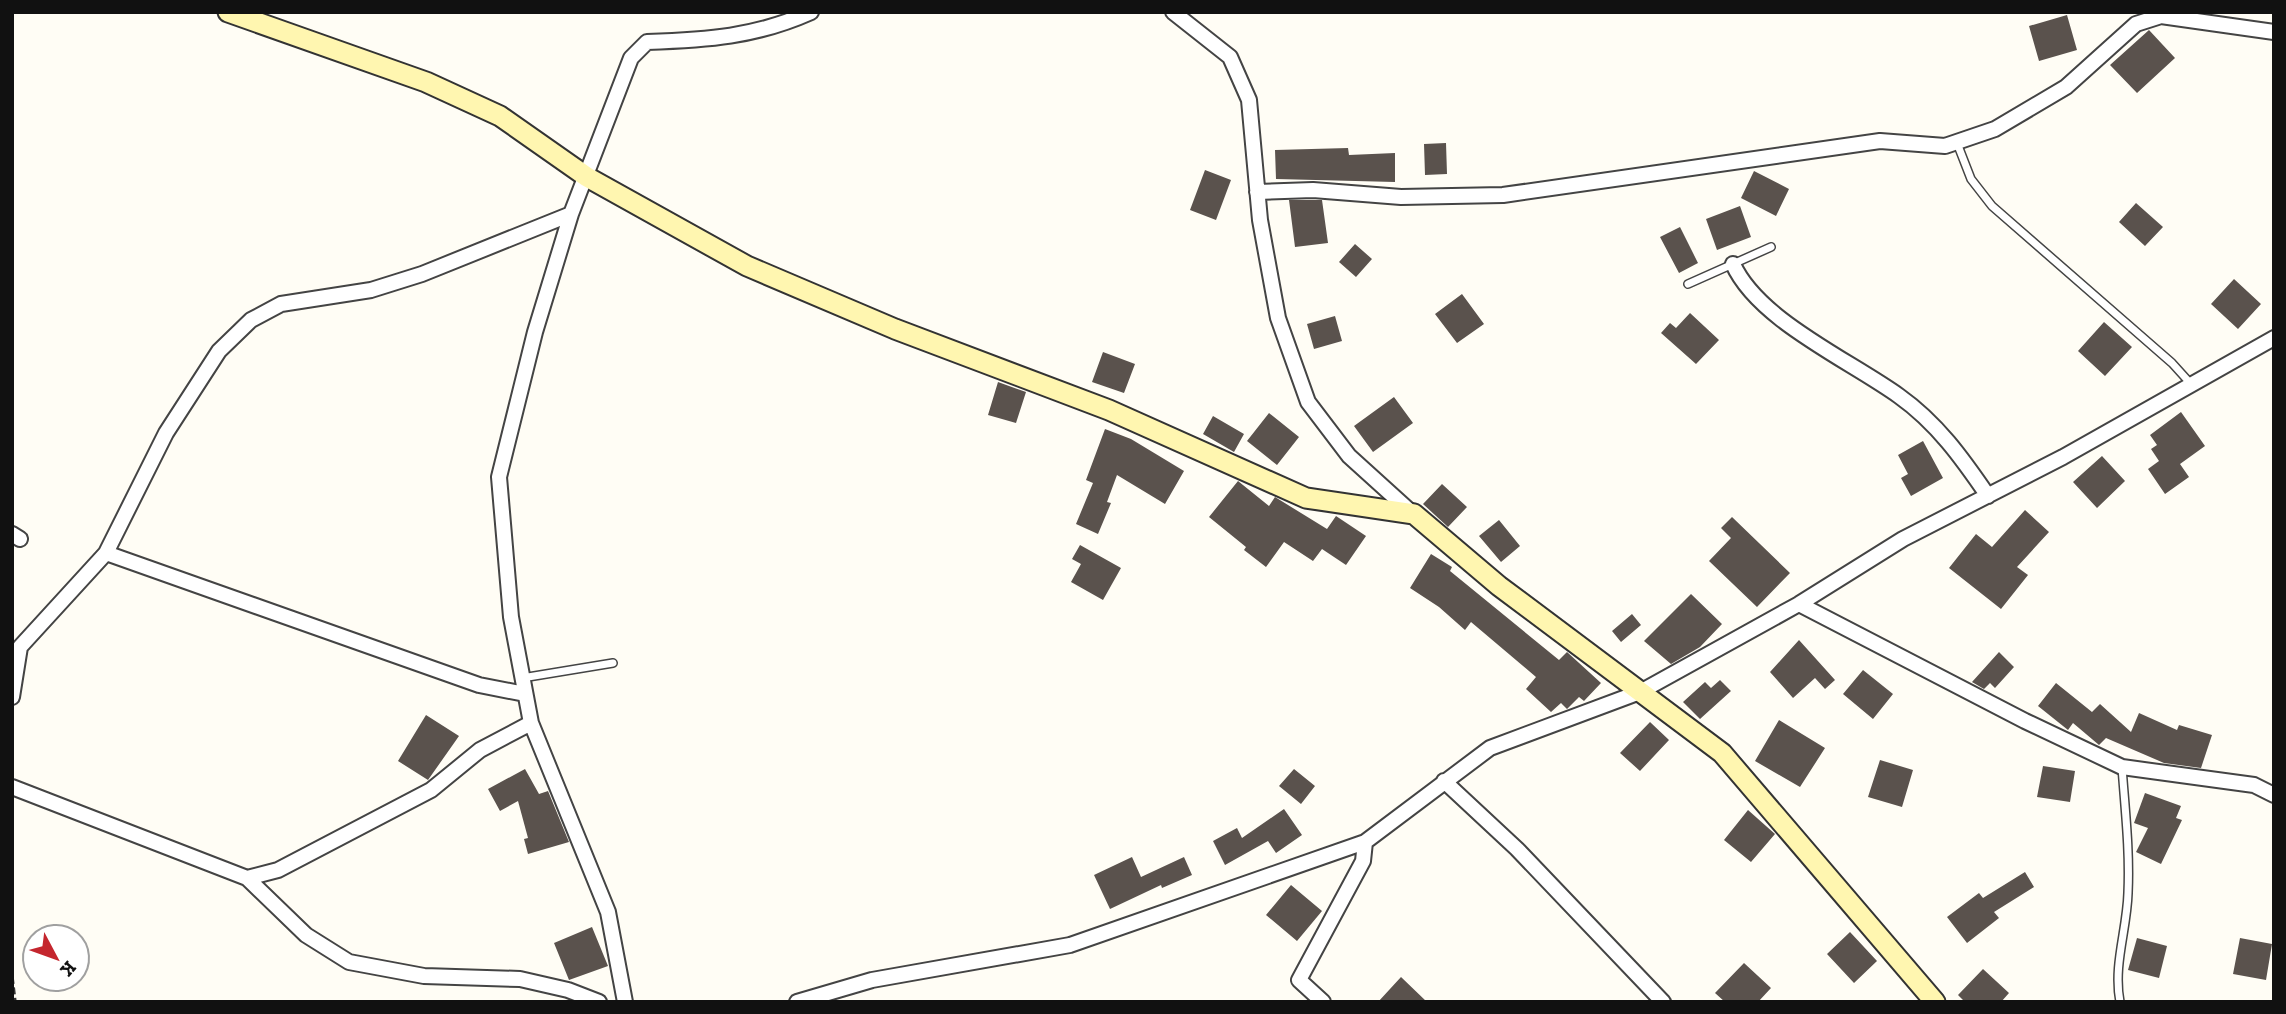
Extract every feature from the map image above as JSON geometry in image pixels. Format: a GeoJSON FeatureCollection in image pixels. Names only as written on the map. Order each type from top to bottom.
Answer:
{"type":"FeatureCollection","features":[{"type":"Feature","properties":{"kind":"street"},"geometry":{"type":"LineString","coordinates":[[228,12],[426,82],[500,117],[587,177],[747,266],[895,329],[1109,410],[1306,498],[1414,514]]}},
{"type":"Feature","properties":{"kind":"street"},"geometry":{"type":"LineString","coordinates":[[625,1002],[608,912],[531,723],[511,617],[499,477],[535,332],[571,214],[631,58],[647,42],[722,39],[781,25],[811,12]]}},
{"type":"Feature","properties":{"kind":"street"},"geometry":{"type":"LineString","coordinates":[[1173,12],[1230,57],[1249,100],[1257,192],[1278,318],[1308,402],[1349,456],[1499,586],[1722,753],[1935,1002]]}},
{"type":"Feature","properties":{"kind":"street"},"geometry":{"type":"LineString","coordinates":[[1257,192],[1313,190],[1401,197],[1503,195],[1880,141],[1945,146],[1995,129],[2066,87],[2136,24],[2161,16],[2274,32]]}},
{"type":"Feature","properties":{"kind":"street"},"geometry":{"type":"LineString","coordinates":[[12,697],[16,646],[106,552],[166,433],[219,351],[251,320],[281,304],[371,290],[422,274],[571,214]]}},
{"type":"Feature","properties":{"kind":"street"},"geometry":{"type":"LineString","coordinates":[[1733,264],[1746,288],[1766,308],[1901,397],[1940,431],[1988,496]]}},
{"type":"Feature","properties":{"kind":"street"},"geometry":{"type":"LineString","coordinates":[[797,1002],[872,980],[1070,945],[1365,842],[1490,748],[1640,692],[1800,604],[1903,540],[2274,338]]}},
{"type":"Feature","properties":{"kind":"street"},"geometry":{"type":"LineString","coordinates":[[106,552],[479,685],[525,694]]}},
{"type":"Feature","properties":{"kind":"street"},"geometry":{"type":"LineString","coordinates":[[1800,604],[2025,721],[2122,767],[2254,785],[2274,795]]}},
{"type":"Feature","properties":{"kind":"street"},"geometry":{"type":"LineString","coordinates":[[247,878],[278,870],[431,790],[480,750],[531,723]]}},
{"type":"Feature","properties":{"kind":"street"},"geometry":{"type":"LineString","coordinates":[[1444,780],[1517,849],[1655,999]]}},
{"type":"Feature","properties":{"kind":"street"},"geometry":{"type":"LineString","coordinates":[[12,787],[247,878],[306,935],[349,962],[424,976],[520,979],[568,990],[599,1002]]}},
{"type":"Feature","properties":{"kind":"street"},"geometry":{"type":"LineString","coordinates":[[1323,1002],[1299,980],[1363,861],[1365,842]]}},
{"type":"Feature","properties":{"kind":"lane"},"geometry":{"type":"LineString","coordinates":[[1956,142],[1971,179],[1992,206],[2172,363],[2191,384]]}},
{"type":"Feature","properties":{"kind":"lane"},"geometry":{"type":"LineString","coordinates":[[1688,284],[1771,247]]}},
{"type":"Feature","properties":{"kind":"lane"},"geometry":{"type":"LineString","coordinates":[[522,678],[613,663]]}},
{"type":"Feature","properties":{"kind":"lane"},"geometry":{"type":"LineString","coordinates":[[2120,1002],[2116,972],[2128,895],[2122,767]]}},
{"type":"Feature","properties":{"kind":"path"},"geometry":{"type":"LineString","coordinates":[[12,977],[15,1002]]}},
{"type":"Feature","properties":{"kind":"building"},"geometry":{"type":"Polygon","coordinates":[[[2067,15],[2077,50],[2039,61],[2029,26],[2067,15]]]}},
{"type":"Feature","properties":{"kind":"building"},"geometry":{"type":"Polygon","coordinates":[[[2149,30],[2175,58],[2137,93],[2110,65],[2149,30]]]}},
{"type":"Feature","properties":{"kind":"building"},"geometry":{"type":"Polygon","coordinates":[[[1446,143],[1447,174],[1425,175],[1424,144],[1446,143]]]}},
{"type":"Feature","properties":{"kind":"building"},"geometry":{"type":"Polygon","coordinates":[[[1348,148],[1349,155],[1395,153],[1395,182],[1276,179],[1275,150],[1348,148]]]}},
{"type":"Feature","properties":{"kind":"building"},"geometry":{"type":"Polygon","coordinates":[[[1205,170],[1231,180],[1216,220],[1190,210],[1205,170]]]}},
{"type":"Feature","properties":{"kind":"building"},"geometry":{"type":"Polygon","coordinates":[[[1754,171],[1789,189],[1776,216],[1741,198],[1754,171]]]}},
{"type":"Feature","properties":{"kind":"building"},"geometry":{"type":"Polygon","coordinates":[[[1289,200],[1322,200],[1328,243],[1295,247],[1289,200]]]}},
{"type":"Feature","properties":{"kind":"building"},"geometry":{"type":"Polygon","coordinates":[[[2136,203],[2163,227],[2145,246],[2119,222],[2136,203]]]}},
{"type":"Feature","properties":{"kind":"building"},"geometry":{"type":"Polygon","coordinates":[[[1740,206],[1751,237],[1717,250],[1706,219],[1740,206]]]}},
{"type":"Feature","properties":{"kind":"building"},"geometry":{"type":"Polygon","coordinates":[[[1680,227],[1698,263],[1679,273],[1660,237],[1680,227]]]}},
{"type":"Feature","properties":{"kind":"building"},"geometry":{"type":"Polygon","coordinates":[[[1355,244],[1372,259],[1356,277],[1339,262],[1355,244]]]}},
{"type":"Feature","properties":{"kind":"building"},"geometry":{"type":"Polygon","coordinates":[[[2234,279],[2261,304],[2238,329],[2211,304],[2234,279]]]}},
{"type":"Feature","properties":{"kind":"building"},"geometry":{"type":"Polygon","coordinates":[[[1462,294],[1484,324],[1457,343],[1435,314],[1462,294]]]}},
{"type":"Feature","properties":{"kind":"building"},"geometry":{"type":"Polygon","coordinates":[[[1690,313],[1719,340],[1696,364],[1661,333],[1670,323],[1676,328],[1690,313]]]}},
{"type":"Feature","properties":{"kind":"building"},"geometry":{"type":"Polygon","coordinates":[[[1335,316],[1342,341],[1314,349],[1307,324],[1335,316]]]}},
{"type":"Feature","properties":{"kind":"building"},"geometry":{"type":"Polygon","coordinates":[[[2104,322],[2132,347],[2105,376],[2078,351],[2104,322]]]}},
{"type":"Feature","properties":{"kind":"building"},"geometry":{"type":"Polygon","coordinates":[[[1103,352],[1135,364],[1124,393],[1092,382],[1103,352]]]}},
{"type":"Feature","properties":{"kind":"building"},"geometry":{"type":"Polygon","coordinates":[[[998,382],[1026,392],[1016,423],[988,415],[998,382]]]}},
{"type":"Feature","properties":{"kind":"building"},"geometry":{"type":"Polygon","coordinates":[[[1394,397],[1413,423],[1373,452],[1354,426],[1394,397]]]}},
{"type":"Feature","properties":{"kind":"building"},"geometry":{"type":"Polygon","coordinates":[[[2181,412],[2205,446],[2180,464],[2189,477],[2165,494],[2148,469],[2159,461],[2151,449],[2157,445],[2150,435],[2181,412]]]}},
{"type":"Feature","properties":{"kind":"building"},"geometry":{"type":"Polygon","coordinates":[[[1269,413],[1299,437],[1277,465],[1247,441],[1269,413]]]}},
{"type":"Feature","properties":{"kind":"building"},"geometry":{"type":"Polygon","coordinates":[[[1213,416],[1244,434],[1234,452],[1203,434],[1213,416]]]}},
{"type":"Feature","properties":{"kind":"building"},"geometry":{"type":"Polygon","coordinates":[[[1105,429],[1131,439],[1184,471],[1165,504],[1117,475],[1107,502],[1111,503],[1098,534],[1076,524],[1093,483],[1086,480],[1105,429]]]}},
{"type":"Feature","properties":{"kind":"building"},"geometry":{"type":"Polygon","coordinates":[[[1923,441],[1943,478],[1911,496],[1901,478],[1908,474],[1898,455],[1923,441]]]}},
{"type":"Feature","properties":{"kind":"building"},"geometry":{"type":"Polygon","coordinates":[[[2102,456],[2125,481],[2097,508],[2073,482],[2102,456]]]}},
{"type":"Feature","properties":{"kind":"building"},"geometry":{"type":"Polygon","coordinates":[[[1238,481],[1269,506],[1275,497],[1327,529],[1336,516],[1366,536],[1346,565],[1322,549],[1313,561],[1284,542],[1266,567],[1209,517],[1238,481]]]}},
{"type":"Feature","properties":{"kind":"building"},"geometry":{"type":"Polygon","coordinates":[[[1442,484],[1467,507],[1448,527],[1423,504],[1442,484]]]}},
{"type":"Feature","properties":{"kind":"building"},"geometry":{"type":"Polygon","coordinates":[[[2025,510],[2049,532],[2017,567],[2028,575],[2001,609],[1949,568],[1976,534],[1992,547],[2025,510]]]}},
{"type":"Feature","properties":{"kind":"building"},"geometry":{"type":"Polygon","coordinates":[[[1732,517],[1790,573],[1757,607],[1709,561],[1731,538],[1721,528],[1732,517]]]}},
{"type":"Feature","properties":{"kind":"building"},"geometry":{"type":"Polygon","coordinates":[[[1499,520],[1520,546],[1501,562],[1479,536],[1499,520]]]}},
{"type":"Feature","properties":{"kind":"building"},"geometry":{"type":"Polygon","coordinates":[[[1080,545],[1121,568],[1103,600],[1071,582],[1081,564],[1072,559],[1080,545]]]}},
{"type":"Feature","properties":{"kind":"building"},"geometry":{"type":"Polygon","coordinates":[[[1431,554],[1452,567],[1450,571],[1559,660],[1567,652],[1601,683],[1584,701],[1579,697],[1567,709],[1561,703],[1551,712],[1526,689],[1536,677],[1471,622],[1465,630],[1439,607],[1410,588],[1431,554]]]}},
{"type":"Feature","properties":{"kind":"building"},"geometry":{"type":"Polygon","coordinates":[[[1691,594],[1722,624],[1700,647],[1671,664],[1644,641],[1691,594]]]}},
{"type":"Feature","properties":{"kind":"building"},"geometry":{"type":"Polygon","coordinates":[[[1632,614],[1641,625],[1621,642],[1612,631],[1632,614]]]}},
{"type":"Feature","properties":{"kind":"building"},"geometry":{"type":"Polygon","coordinates":[[[1799,640],[1835,680],[1825,689],[1815,678],[1793,698],[1770,672],[1799,640]]]}},
{"type":"Feature","properties":{"kind":"building"},"geometry":{"type":"Polygon","coordinates":[[[1999,652],[2014,667],[1995,688],[1990,683],[1984,689],[1972,682],[1999,652]]]}},
{"type":"Feature","properties":{"kind":"building"},"geometry":{"type":"Polygon","coordinates":[[[1863,670],[1893,694],[1873,719],[1843,694],[1863,670]]]}},
{"type":"Feature","properties":{"kind":"building"},"geometry":{"type":"Polygon","coordinates":[[[1720,680],[1731,691],[1700,719],[1683,702],[1705,682],[1711,688],[1720,680]]]}},
{"type":"Feature","properties":{"kind":"building"},"geometry":{"type":"Polygon","coordinates":[[[2056,683],[2092,712],[2100,704],[2131,732],[2139,713],[2177,730],[2179,725],[2212,735],[2201,768],[2164,763],[2106,738],[2099,745],[2073,723],[2068,730],[2038,706],[2056,683]]]}},
{"type":"Feature","properties":{"kind":"building"},"geometry":{"type":"Polygon","coordinates":[[[426,715],[459,736],[428,780],[398,761],[426,715]]]}},
{"type":"Feature","properties":{"kind":"building"},"geometry":{"type":"Polygon","coordinates":[[[1779,720],[1825,748],[1800,787],[1755,761],[1779,720]]]}},
{"type":"Feature","properties":{"kind":"building"},"geometry":{"type":"Polygon","coordinates":[[[1650,722],[1669,740],[1640,771],[1620,753],[1650,722]]]}},
{"type":"Feature","properties":{"kind":"building"},"geometry":{"type":"Polygon","coordinates":[[[1880,760],[1913,770],[1902,807],[1868,797],[1880,760]]]}},
{"type":"Feature","properties":{"kind":"building"},"geometry":{"type":"Polygon","coordinates":[[[2043,766],[2075,771],[2070,802],[2037,797],[2043,766]]]}},
{"type":"Feature","properties":{"kind":"building"},"geometry":{"type":"Polygon","coordinates":[[[525,769],[539,794],[548,791],[569,842],[528,854],[524,839],[528,838],[518,801],[500,811],[488,789],[525,769]]]}},
{"type":"Feature","properties":{"kind":"building"},"geometry":{"type":"Polygon","coordinates":[[[1294,769],[1315,786],[1301,804],[1279,786],[1294,769]]]}},
{"type":"Feature","properties":{"kind":"building"},"geometry":{"type":"Polygon","coordinates":[[[2145,793],[2181,806],[2176,818],[2182,820],[2161,864],[2136,852],[2148,828],[2134,823],[2145,793]]]}},
{"type":"Feature","properties":{"kind":"building"},"geometry":{"type":"Polygon","coordinates":[[[1284,809],[1302,835],[1276,853],[1268,841],[1225,865],[1213,841],[1237,828],[1242,838],[1284,809]]]}},
{"type":"Feature","properties":{"kind":"building"},"geometry":{"type":"Polygon","coordinates":[[[1748,810],[1775,834],[1751,862],[1724,840],[1748,810]]]}},
{"type":"Feature","properties":{"kind":"building"},"geometry":{"type":"Polygon","coordinates":[[[1132,857],[1141,877],[1184,857],[1192,875],[1162,888],[1161,885],[1110,909],[1094,875],[1132,857]]]}},
{"type":"Feature","properties":{"kind":"building"},"geometry":{"type":"Polygon","coordinates":[[[2025,872],[2034,887],[1994,912],[1999,918],[1967,943],[1947,917],[1979,893],[1983,898],[2025,872]]]}},
{"type":"Feature","properties":{"kind":"building"},"geometry":{"type":"Polygon","coordinates":[[[1291,885],[1322,911],[1297,941],[1266,915],[1291,885]]]}},
{"type":"Feature","properties":{"kind":"building"},"geometry":{"type":"Polygon","coordinates":[[[592,927],[608,966],[569,980],[554,943],[592,927]]]}},
{"type":"Feature","properties":{"kind":"building"},"geometry":{"type":"Polygon","coordinates":[[[1850,932],[1877,961],[1854,983],[1827,954],[1850,932]]]}},
{"type":"Feature","properties":{"kind":"building"},"geometry":{"type":"Polygon","coordinates":[[[2137,938],[2167,946],[2159,978],[2128,970],[2137,938]]]}},
{"type":"Feature","properties":{"kind":"building"},"geometry":{"type":"Polygon","coordinates":[[[2240,938],[2272,944],[2266,980],[2233,974],[2240,938]]]}},
{"type":"Feature","properties":{"kind":"building"},"geometry":{"type":"Polygon","coordinates":[[[1744,963],[1771,988],[1758,1002],[1725,1002],[1715,993],[1744,963]]]}},
{"type":"Feature","properties":{"kind":"building"},"geometry":{"type":"Polygon","coordinates":[[[1983,969],[2009,993],[2001,1002],[1965,1002],[1958,995],[1983,969]]]}},
{"type":"Feature","properties":{"kind":"building"},"geometry":{"type":"Polygon","coordinates":[[[1401,977],[1427,1002],[1378,1002],[1401,977]]]}}]}
